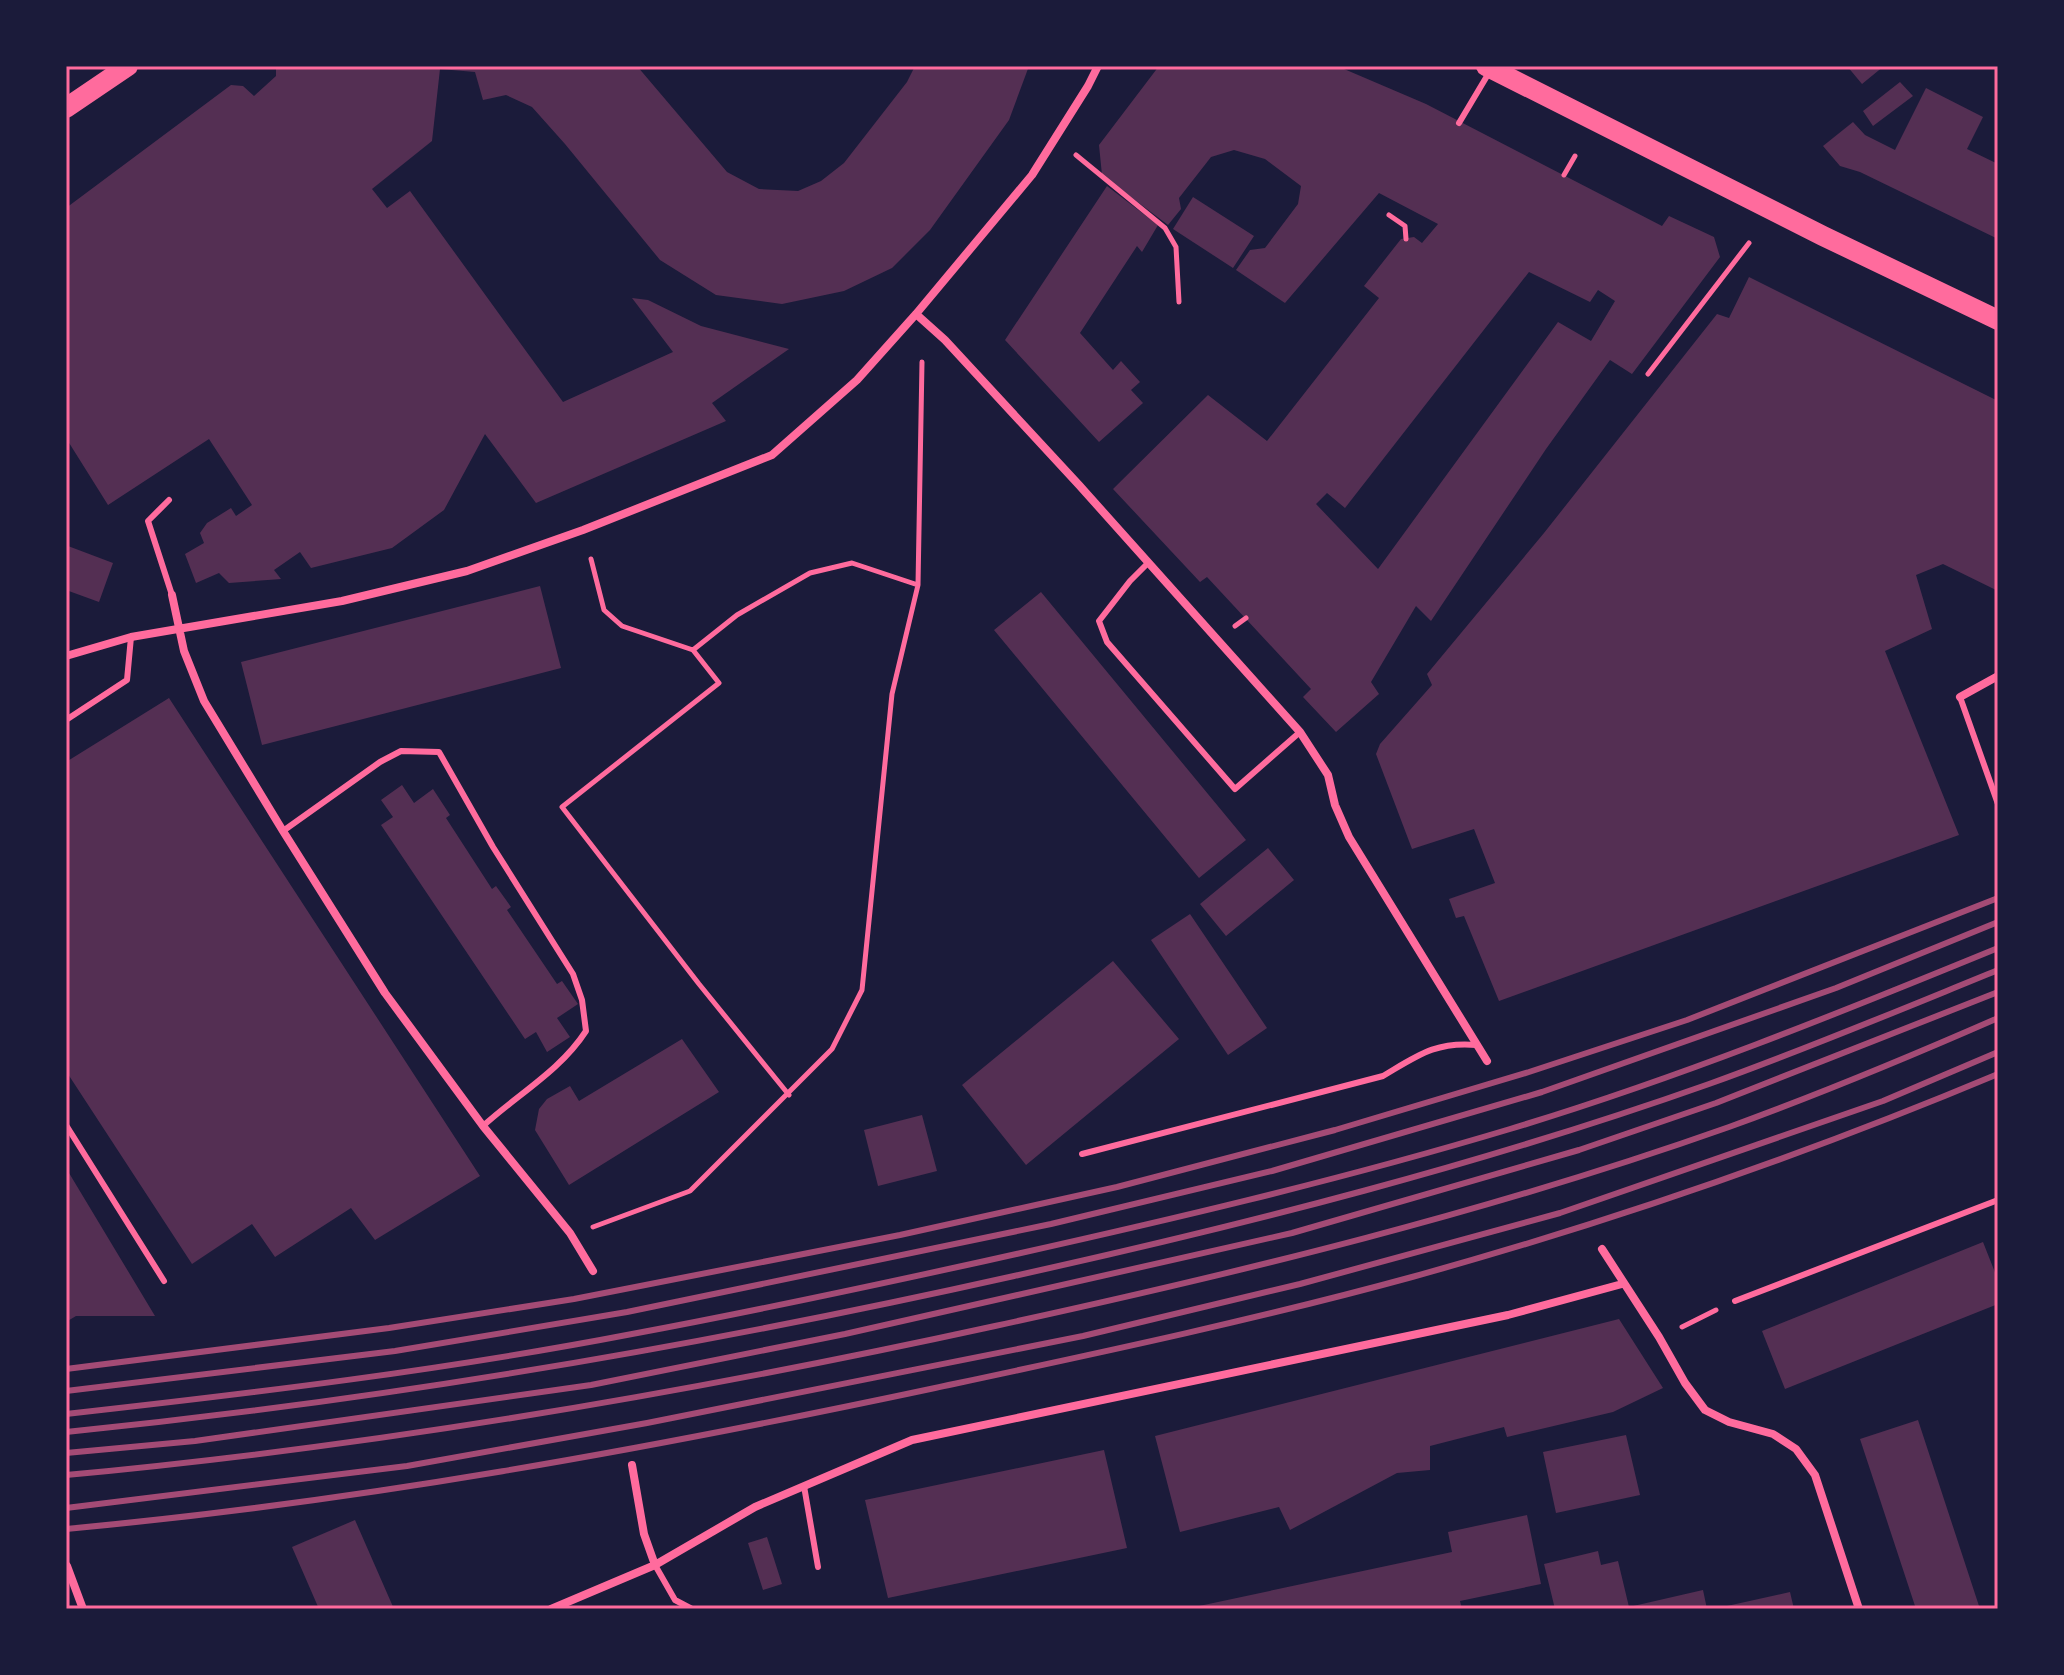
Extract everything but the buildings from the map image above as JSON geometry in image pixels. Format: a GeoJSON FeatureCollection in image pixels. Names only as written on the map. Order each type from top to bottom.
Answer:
{"type":"FeatureCollection","features":[{"type":"Feature","properties":{"kind":"main road"},"geometry":{"type":"LineString","coordinates":[[66,108],[128,66]]}},
{"type":"Feature","properties":{"kind":"main road"},"geometry":{"type":"LineString","coordinates":[[1489,68],[1998,320]]}},
{"type":"Feature","properties":{"kind":"street"},"geometry":{"type":"LineString","coordinates":[[66,656],[131,637],[342,601],[467,571],[583,530],[772,455],[857,380],[916,314],[1032,175],[1098,66]]}},
{"type":"Feature","properties":{"kind":"street"},"geometry":{"type":"LineString","coordinates":[[916,314],[945,340],[1300,732],[1328,775],[1335,805],[1349,837],[1487,1061]]}},
{"type":"Feature","properties":{"kind":"street"},"geometry":{"type":"LineString","coordinates":[[172,595],[184,651],[204,701],[283,831],[385,993],[483,1126],[570,1233],[593,1271]]}},
{"type":"Feature","properties":{"kind":"street"},"geometry":{"type":"LineString","coordinates":[[1960,697],[1998,676]]}},
{"type":"Feature","properties":{"kind":"street"},"geometry":{"type":"LineString","coordinates":[[1602,1249],[1705,1410],[1729,1422],[1773,1434],[1796,1449],[1815,1475],[1859,1609]]}},
{"type":"Feature","properties":{"kind":"street"},"geometry":{"type":"LineString","coordinates":[[551,1609],[655,1565],[755,1507],[912,1440],[1508,1315],[1622,1284]]}},
{"type":"Feature","properties":{"kind":"street"},"geometry":{"type":"LineString","coordinates":[[632,1465],[644,1534],[655,1565]]}},
{"type":"Feature","properties":{"kind":"street"},"geometry":{"type":"LineString","coordinates":[[67,1566],[83,1609]]}},
{"type":"Feature","properties":{"kind":"lane"},"geometry":{"type":"LineString","coordinates":[[1459,123],[1489,68]]}},
{"type":"Feature","properties":{"kind":"lane"},"geometry":{"type":"LineString","coordinates":[[169,500],[148,521],[172,595]]}},
{"type":"Feature","properties":{"kind":"lane"},"geometry":{"type":"LineString","coordinates":[[1148,563],[1099,621],[1107,642],[1235,789],[1300,732]]}},
{"type":"Feature","properties":{"kind":"lane"},"geometry":{"type":"LineString","coordinates":[[66,720],[127,680],[131,637]]}},
{"type":"Feature","properties":{"kind":"lane"},"geometry":{"type":"LineString","coordinates":[[1960,697],[1998,804]]}},
{"type":"Feature","properties":{"kind":"lane"},"geometry":{"type":"LineString","coordinates":[[283,831],[380,762],[401,751],[439,752],[493,847],[573,974],[582,1000],[586,1031],[559,1066],[483,1126]]}},
{"type":"Feature","properties":{"kind":"lane"},"geometry":{"type":"LineString","coordinates":[[1082,1154],[1383,1076],[1424,1052],[1453,1042],[1477,1045]]}},
{"type":"Feature","properties":{"kind":"lane"},"geometry":{"type":"LineString","coordinates":[[66,1125],[164,1281]]}},
{"type":"Feature","properties":{"kind":"lane"},"geometry":{"type":"LineString","coordinates":[[1735,1301],[1998,1200]]}},
{"type":"Feature","properties":{"kind":"lane"},"geometry":{"type":"LineString","coordinates":[[804,1486],[818,1567]]}},
{"type":"Feature","properties":{"kind":"lane"},"geometry":{"type":"LineString","coordinates":[[655,1565],[675,1600],[692,1609]]}},
{"type":"Feature","properties":{"kind":"path"},"geometry":{"type":"LineString","coordinates":[[1076,155],[1165,228],[1176,247],[1179,302]]}},
{"type":"Feature","properties":{"kind":"path"},"geometry":{"type":"LineString","coordinates":[[1564,175],[1575,156]]}},
{"type":"Feature","properties":{"kind":"path"},"geometry":{"type":"LineString","coordinates":[[1389,215],[1405,226],[1406,239]]}},
{"type":"Feature","properties":{"kind":"path"},"geometry":{"type":"LineString","coordinates":[[1648,374],[1749,243]]}},
{"type":"Feature","properties":{"kind":"path"},"geometry":{"type":"LineString","coordinates":[[570,1233],[585,1231],[690,1191],[832,1049],[862,990],[892,694],[918,585],[922,362]]}},
{"type":"Feature","properties":{"kind":"path"},"geometry":{"type":"LineString","coordinates":[[591,559],[604,610],[622,626],[693,650],[719,683],[562,807],[789,1095]]}},
{"type":"Feature","properties":{"kind":"path"},"geometry":{"type":"LineString","coordinates":[[693,650],[737,615],[810,573],[852,563],[918,585]]}},
{"type":"Feature","properties":{"kind":"path"},"geometry":{"type":"LineString","coordinates":[[1659,1337],[1735,1301]]}},
{"type":"Feature","properties":{"kind":"railway"},"geometry":{"type":"LineString","coordinates":[[66,1369],[389,1328],[574,1299],[900,1235],[1117,1187],[1335,1130],[1529,1072],[1687,1020],[1998,898]]}},
{"type":"Feature","properties":{"kind":"railway"},"geometry":{"type":"LineString","coordinates":[[66,1391],[395,1351],[627,1312],[1051,1224],[1272,1171],[1542,1092],[1836,988],[1998,922]]}},
{"type":"Feature","properties":{"kind":"railway"},"geometry":{"type":"LineString","coordinates":[[66,1414],[350,1380],[562,1347],[853,1290],[1183,1216],[1380,1166],[1572,1110],[1756,1044],[1998,948]]}},
{"type":"Feature","properties":{"kind":"railway"},"geometry":{"type":"LineString","coordinates":[[66,1432],[305,1404],[661,1348],[1014,1276],[1190,1235],[1452,1166],[1624,1113],[1782,1057],[1998,970]]}},
{"type":"Feature","properties":{"kind":"railway"},"geometry":{"type":"LineString","coordinates":[[66,1453],[195,1441],[591,1385],[845,1334],[1292,1233],[1579,1150],[1716,1103],[1998,992]]}},
{"type":"Feature","properties":{"kind":"railway"},"geometry":{"type":"LineString","coordinates":[[66,1475],[300,1449],[533,1415],[880,1350],[1181,1284],[1457,1213],[1639,1158],[1797,1102],[1998,1018]]}},
{"type":"Feature","properties":{"kind":"railway"},"geometry":{"type":"LineString","coordinates":[[66,1508],[407,1466],[647,1423],[1083,1336],[1300,1284],[1560,1213],[1883,1101],[1998,1052]]}},
{"type":"Feature","properties":{"kind":"railway"},"geometry":{"type":"LineString","coordinates":[[66,1529],[394,1489],[611,1452],[935,1388],[1234,1322],[1412,1277],[1635,1210],[1854,1132],[1998,1074]]}}]}
